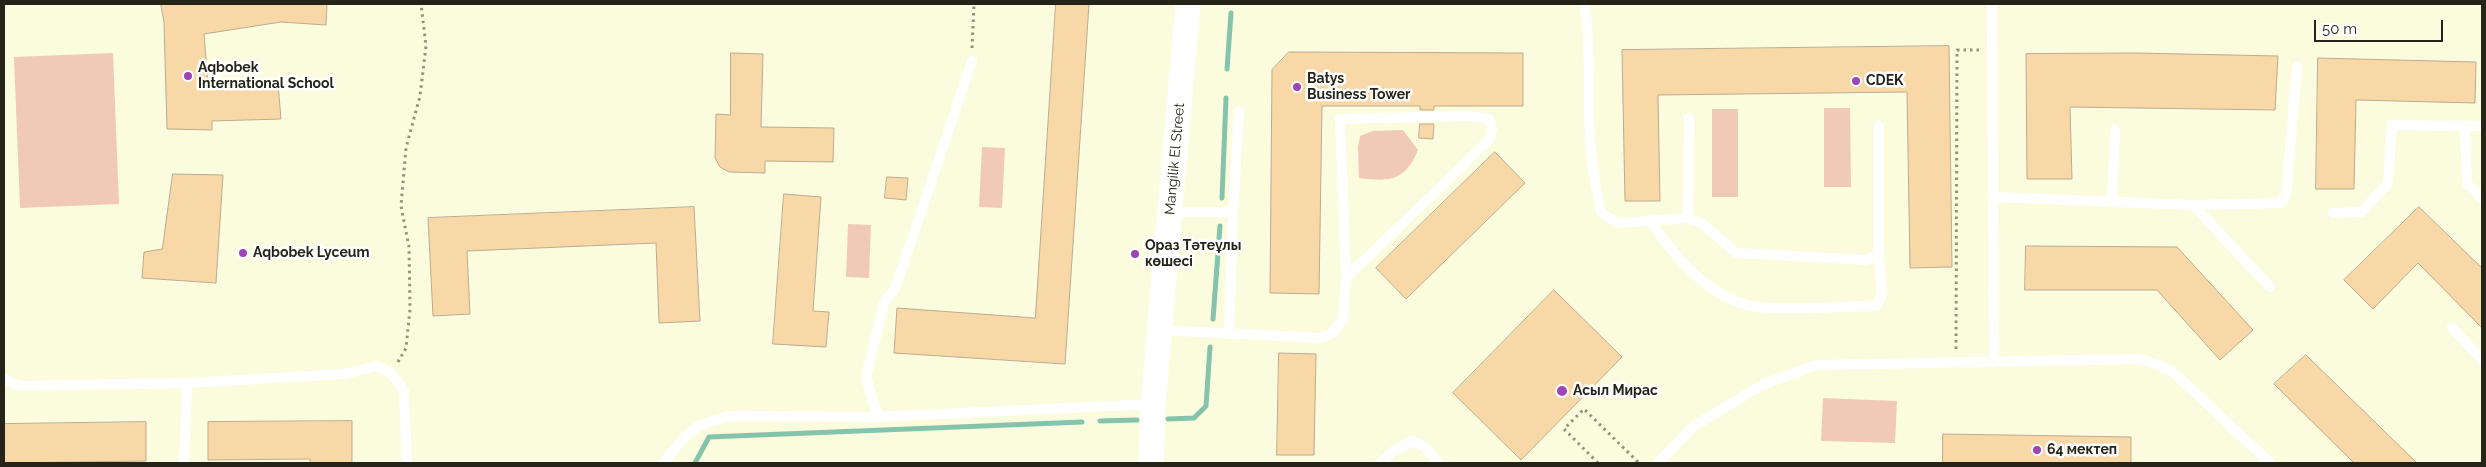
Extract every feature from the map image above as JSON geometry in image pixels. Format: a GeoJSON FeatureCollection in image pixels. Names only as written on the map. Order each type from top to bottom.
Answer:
{"type":"FeatureCollection","features":[{"type":"Feature","properties":{"kind":"street","name":"Mangilik El Street"},"geometry":{"type":"LineString","coordinates":[[1151,463],[1153,404],[1188,4]]}},
{"type":"Feature","properties":{"kind":"lane"},"geometry":{"type":"LineString","coordinates":[[1584,4],[1588,26],[1589,123],[1594,180],[1601,212],[1617,223],[1688,218],[1703,224],[1736,253],[1866,260],[1879,255]]}},
{"type":"Feature","properties":{"kind":"lane"},"geometry":{"type":"LineString","coordinates":[[1992,4],[1994,363]]}},
{"type":"Feature","properties":{"kind":"lane"},"geometry":{"type":"LineString","coordinates":[[878,417],[866,377],[884,303],[895,289],[972,61]]}},
{"type":"Feature","properties":{"kind":"lane"},"geometry":{"type":"LineString","coordinates":[[1994,197],[2194,205],[2280,203],[2286,196],[2297,66]]}},
{"type":"Feature","properties":{"kind":"lane"},"geometry":{"type":"LineString","coordinates":[[1229,334],[1239,112]]}},
{"type":"Feature","properties":{"kind":"lane"},"geometry":{"type":"LineString","coordinates":[[1160,330],[1322,338],[1334,333],[1343,319],[1346,278],[1340,119],[1470,116],[1489,119],[1492,129],[1489,140],[1346,278]]}},
{"type":"Feature","properties":{"kind":"lane"},"geometry":{"type":"LineString","coordinates":[[1688,218],[1689,118]]}},
{"type":"Feature","properties":{"kind":"lane"},"geometry":{"type":"LineString","coordinates":[[2333,214],[2362,212],[2388,183],[2392,125],[2482,126]]}},
{"type":"Feature","properties":{"kind":"lane"},"geometry":{"type":"LineString","coordinates":[[1651,222],[1669,249],[1691,271],[1732,300],[1757,307],[1876,306],[1882,295],[1879,255],[1879,126]]}},
{"type":"Feature","properties":{"kind":"lane"},"geometry":{"type":"LineString","coordinates":[[2465,126],[2468,184],[2482,199]]}},
{"type":"Feature","properties":{"kind":"lane"},"geometry":{"type":"LineString","coordinates":[[2112,202],[2115,130]]}},
{"type":"Feature","properties":{"kind":"lane"},"geometry":{"type":"LineString","coordinates":[[2194,205],[2270,287]]}},
{"type":"Feature","properties":{"kind":"lane"},"geometry":{"type":"LineString","coordinates":[[1170,212],[1233,212]]}},
{"type":"Feature","properties":{"kind":"lane"},"geometry":{"type":"LineString","coordinates":[[2452,328],[2482,360]]}},
{"type":"Feature","properties":{"kind":"lane"},"geometry":{"type":"LineString","coordinates":[[1658,463],[1694,426],[1762,385],[1816,365],[1956,364],[2138,359],[2156,364],[2173,372],[2270,463]]}},
{"type":"Feature","properties":{"kind":"lane"},"geometry":{"type":"LineString","coordinates":[[4,378],[18,386],[187,383],[345,374],[377,366],[392,374],[404,391],[407,463]]}},
{"type":"Feature","properties":{"kind":"lane"},"geometry":{"type":"LineString","coordinates":[[184,463],[187,383]]}},
{"type":"Feature","properties":{"kind":"lane"},"geometry":{"type":"LineString","coordinates":[[664,463],[691,430],[709,421],[733,416],[878,417],[1153,404]]}},
{"type":"Feature","properties":{"kind":"lane"},"geometry":{"type":"LineString","coordinates":[[1380,463],[1394,451],[1413,441],[1424,446],[1439,463]]}},
{"type":"Feature","properties":{"kind":"path"},"geometry":{"type":"LineString","coordinates":[[392,374],[406,348],[410,309],[409,247],[401,206],[406,148],[420,96],[426,46],[421,4]]}},
{"type":"Feature","properties":{"kind":"path"},"geometry":{"type":"LineString","coordinates":[[972,61],[974,4]]}},
{"type":"Feature","properties":{"kind":"path"},"geometry":{"type":"LineString","coordinates":[[1956,364],[1957,50],[1993,50]]}},
{"type":"Feature","properties":{"kind":"path"},"geometry":{"type":"LineString","coordinates":[[1598,463],[1564,428],[1584,409],[1638,463]]}},
{"type":"Feature","properties":{"kind":"shaded area"},"geometry":{"type":"Polygon","coordinates":[[[113,53],[119,204],[20,208],[14,57],[113,53]]]}},
{"type":"Feature","properties":{"kind":"shaded area"},"geometry":{"type":"Polygon","coordinates":[[[1824,108],[1850,108],[1851,187],[1824,187],[1824,108]]]}},
{"type":"Feature","properties":{"kind":"shaded area"},"geometry":{"type":"Polygon","coordinates":[[[1712,109],[1738,109],[1738,197],[1712,197],[1712,109]]]}},
{"type":"Feature","properties":{"kind":"shaded area"},"geometry":{"type":"Polygon","coordinates":[[[1403,130],[1418,150],[1408,168],[1402,174],[1388,179],[1359,178],[1358,147],[1360,136],[1373,131],[1403,130]]]}},
{"type":"Feature","properties":{"kind":"shaded area"},"geometry":{"type":"Polygon","coordinates":[[[982,147],[1005,148],[1002,208],[979,207],[982,147]]]}},
{"type":"Feature","properties":{"kind":"shaded area"},"geometry":{"type":"Polygon","coordinates":[[[848,224],[871,225],[869,278],[846,277],[848,224]]]}},
{"type":"Feature","properties":{"kind":"shaded area"},"geometry":{"type":"Polygon","coordinates":[[[1823,398],[1897,401],[1895,443],[1821,441],[1823,398]]]}},
{"type":"Feature","properties":{"kind":"building"},"geometry":{"type":"Polygon","coordinates":[[[161,4],[327,4],[326,25],[281,22],[204,34],[208,85],[278,84],[281,119],[212,121],[212,130],[167,129],[164,22],[161,4]]]}},
{"type":"Feature","properties":{"kind":"building"},"geometry":{"type":"Polygon","coordinates":[[[1056,4],[1089,4],[1065,364],[894,353],[897,308],[1035,318],[1056,4]]]}},
{"type":"Feature","properties":{"kind":"building"},"geometry":{"type":"Polygon","coordinates":[[[1949,46],[1952,267],[1910,268],[1907,92],[1658,95],[1660,201],[1625,201],[1622,50],[1949,46]]]}},
{"type":"Feature","properties":{"kind":"building"},"geometry":{"type":"Polygon","coordinates":[[[1289,52],[1523,53],[1523,106],[1434,106],[1434,110],[1420,110],[1420,106],[1322,106],[1319,294],[1270,293],[1272,70],[1289,52]]]}},
{"type":"Feature","properties":{"kind":"building"},"geometry":{"type":"Polygon","coordinates":[[[731,53],[763,54],[761,127],[834,128],[833,162],[765,161],[765,173],[729,172],[720,167],[715,158],[716,114],[730,115],[731,53]]]}},
{"type":"Feature","properties":{"kind":"building"},"geometry":{"type":"Polygon","coordinates":[[[2136,53],[2278,56],[2275,110],[2070,107],[2072,179],[2027,179],[2026,54],[2136,53]]]}},
{"type":"Feature","properties":{"kind":"building"},"geometry":{"type":"Polygon","coordinates":[[[2318,58],[2476,62],[2475,103],[2356,100],[2354,189],[2316,189],[2318,58]]]}},
{"type":"Feature","properties":{"kind":"building"},"geometry":{"type":"Polygon","coordinates":[[[1420,124],[1434,124],[1433,139],[1419,138],[1420,124]]]}},
{"type":"Feature","properties":{"kind":"building"},"geometry":{"type":"Polygon","coordinates":[[[1495,152],[1525,183],[1406,299],[1376,268],[1495,152]]]}},
{"type":"Feature","properties":{"kind":"building"},"geometry":{"type":"Polygon","coordinates":[[[173,174],[223,175],[216,283],[142,278],[144,252],[162,249],[173,174]]]}},
{"type":"Feature","properties":{"kind":"building"},"geometry":{"type":"Polygon","coordinates":[[[887,177],[908,178],[906,200],[885,198],[887,177]]]}},
{"type":"Feature","properties":{"kind":"building"},"geometry":{"type":"Polygon","coordinates":[[[784,194],[821,197],[813,311],[829,312],[826,347],[773,344],[784,194]]]}},
{"type":"Feature","properties":{"kind":"building"},"geometry":{"type":"Polygon","coordinates":[[[694,207],[700,321],[659,323],[656,243],[467,251],[470,314],[433,316],[428,218],[694,207]]]}},
{"type":"Feature","properties":{"kind":"building"},"geometry":{"type":"Polygon","coordinates":[[[2419,207],[2482,268],[2482,328],[2418,263],[2373,309],[2344,280],[2419,207]]]}},
{"type":"Feature","properties":{"kind":"building"},"geometry":{"type":"Polygon","coordinates":[[[2026,246],[2177,247],[2253,330],[2220,360],[2157,290],[2025,290],[2026,246]]]}},
{"type":"Feature","properties":{"kind":"building"},"geometry":{"type":"Polygon","coordinates":[[[1554,290],[1622,357],[1521,460],[1453,393],[1554,290]]]}},
{"type":"Feature","properties":{"kind":"building"},"geometry":{"type":"Polygon","coordinates":[[[1279,353],[1316,354],[1314,455],[1277,455],[1279,353]]]}},
{"type":"Feature","properties":{"kind":"building"},"geometry":{"type":"Polygon","coordinates":[[[2306,355],[2417,463],[2354,463],[2274,384],[2306,355]]]}},
{"type":"Feature","properties":{"kind":"building"},"geometry":{"type":"Polygon","coordinates":[[[352,421],[352,463],[310,463],[310,459],[208,460],[208,422],[352,421]]]}},
{"type":"Feature","properties":{"kind":"building"},"geometry":{"type":"Polygon","coordinates":[[[146,422],[146,461],[4,463],[4,424],[146,422]]]}},
{"type":"Feature","properties":{"kind":"building","name":"64 мектеп"},"geometry":{"type":"Polygon","coordinates":[[[1943,434],[2131,437],[2131,463],[1943,463],[1943,434]]]}},
{"type":"Feature","properties":{"kind":"waterway"},"geometry":{"type":"LineString","coordinates":[[1227,69],[1231,13]]}},
{"type":"Feature","properties":{"kind":"waterway"},"geometry":{"type":"LineString","coordinates":[[1222,198],[1226,98]]}},
{"type":"Feature","properties":{"kind":"waterway"},"geometry":{"type":"LineString","coordinates":[[1213,319],[1220,226]]}},
{"type":"Feature","properties":{"kind":"waterway"},"geometry":{"type":"LineString","coordinates":[[1168,419],[1194,418],[1206,406],[1210,347]]}},
{"type":"Feature","properties":{"kind":"waterway"},"geometry":{"type":"LineString","coordinates":[[1100,421],[1137,420]]}},
{"type":"Feature","properties":{"kind":"waterway"},"geometry":{"type":"LineString","coordinates":[[695,463],[709,437],[1082,422]]}},
{"type":"Feature","properties":{"kind":"place","name":"Aqbobek International School"},"geometry":{"type":"Point","coordinates":[188,76]}},
{"type":"Feature","properties":{"kind":"place","name":"CDEK"},"geometry":{"type":"Point","coordinates":[1856,81]}},
{"type":"Feature","properties":{"kind":"place","name":"Batys Business Tower"},"geometry":{"type":"Point","coordinates":[1297,87]}},
{"type":"Feature","properties":{"kind":"place","name":"Aqbobek Lyceum"},"geometry":{"type":"Point","coordinates":[243,253]}},
{"type":"Feature","properties":{"kind":"place","name":"Ораз Тәтеұлы көшесі"},"geometry":{"type":"Point","coordinates":[1135,254]}},
{"type":"Feature","properties":{"kind":"place","name":"Асыл Мирас"},"geometry":{"type":"Point","coordinates":[1562,391]}},
{"type":"Feature","properties":{"kind":"place","name":"64 мектеп"},"geometry":{"type":"Point","coordinates":[2037,450]}}]}
